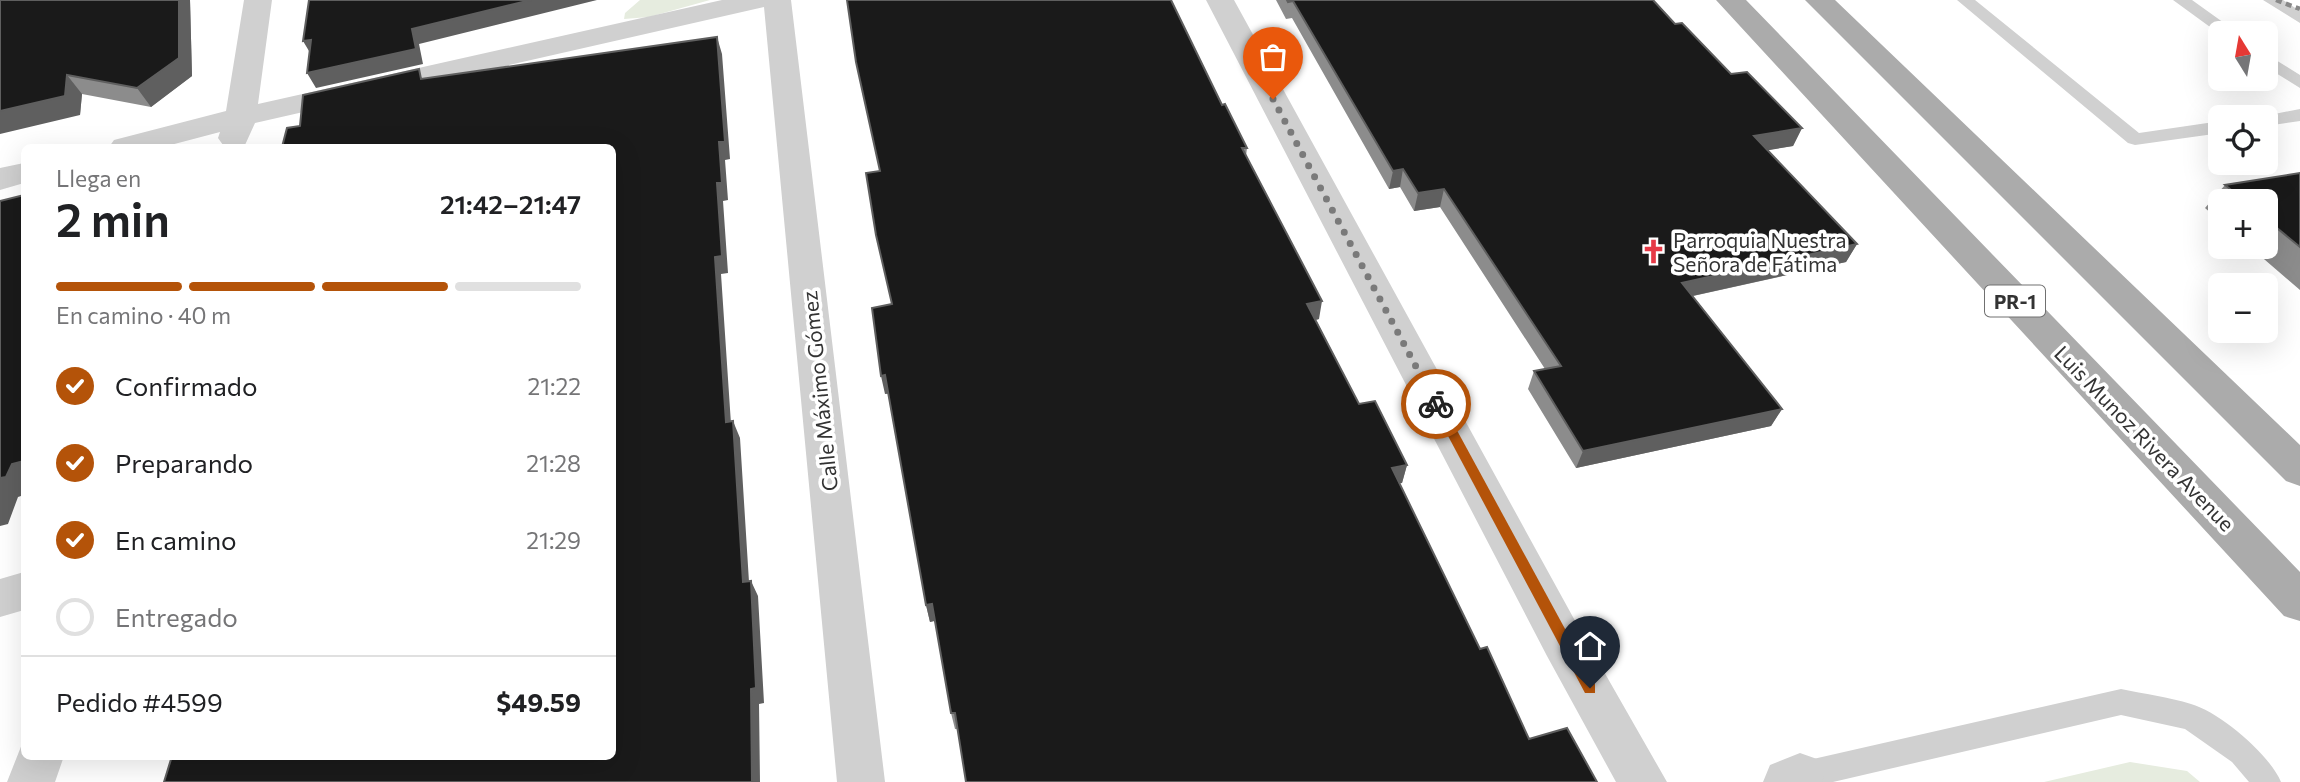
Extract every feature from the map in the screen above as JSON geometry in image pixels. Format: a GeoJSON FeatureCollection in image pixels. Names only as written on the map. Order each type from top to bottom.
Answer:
{"type":"FeatureCollection","features":[{"type":"Feature","properties":{"kind":"main road","name":"Luis Munoz Rivera Avenue"},"geometry":{"type":"LineString","coordinates":[[1730,0],[2300,602]]}},
{"type":"Feature","properties":{"kind":"main road"},"geometry":{"type":"LineString","coordinates":[[1819,0],[2300,470]]}},
{"type":"Feature","properties":{"kind":"street"},"geometry":{"type":"LineString","coordinates":[[233,144],[241,117],[258,0]]}},
{"type":"Feature","properties":{"kind":"street"},"geometry":{"type":"LineString","coordinates":[[137,144],[241,117],[760,0]]}},
{"type":"Feature","properties":{"kind":"street","name":"Calle Máximo Gómez"},"geometry":{"type":"LineString","coordinates":[[777,0],[861,782]]}},
{"type":"Feature","properties":{"kind":"street"},"geometry":{"type":"LineString","coordinates":[[1220,0],[1557,629],[1643,782]]}},
{"type":"Feature","properties":{"kind":"street"},"geometry":{"type":"LineString","coordinates":[[0,179],[21,174]]}},
{"type":"Feature","properties":{"kind":"street"},"geometry":{"type":"LineString","coordinates":[[0,598],[21,592]]}},
{"type":"Feature","properties":{"kind":"street"},"geometry":{"type":"LineString","coordinates":[[31,782],[39,760]]}},
{"type":"Feature","properties":{"kind":"lane"},"geometry":{"type":"LineString","coordinates":[[1965,0],[2135,139],[2208,129]]}},
{"type":"Feature","properties":{"kind":"lane"},"geometry":{"type":"LineString","coordinates":[[2181,0],[2212,21]]}},
{"type":"Feature","properties":{"kind":"lane"},"geometry":{"type":"LineString","coordinates":[[2271,0],[2300,18]]}},
{"type":"Feature","properties":{"kind":"lane"},"geometry":{"type":"LineString","coordinates":[[2278,67],[2300,83]]}},
{"type":"Feature","properties":{"kind":"lane"},"geometry":{"type":"LineString","coordinates":[[2278,118],[2300,115]]}},
{"type":"Feature","properties":{"kind":"lane"},"geometry":{"type":"LineString","coordinates":[[1794,779],[2121,702],[2192,717],[2242,752],[2267,782]]}},
{"type":"Feature","properties":{"kind":"shaded area"},"geometry":{"type":"Polygon","coordinates":[[[640,0],[710,0],[649,17],[624,19],[625,13],[640,0]]]}},
{"type":"Feature","properties":{"kind":"shaded area"},"geometry":{"type":"Polygon","coordinates":[[[2130,762],[2187,771],[2200,782],[2044,782],[2130,762]]]}},
{"type":"Feature","properties":{"kind":"building"},"geometry":{"type":"Polygon","coordinates":[[[0,0],[179,0],[179,58],[137,88],[67,75],[65,96],[0,111],[0,0]]]}},
{"type":"Feature","properties":{"kind":"building"},"geometry":{"type":"Polygon","coordinates":[[[309,0],[531,0],[412,29],[416,49],[307,73],[311,40],[303,41],[309,0]]]}},
{"type":"Feature","properties":{"kind":"building"},"geometry":{"type":"Polygon","coordinates":[[[847,0],[1171,0],[1222,105],[1225,104],[1247,148],[1242,148],[1322,301],[1307,304],[1359,404],[1375,401],[1407,465],[1392,468],[1480,649],[1487,647],[1529,739],[1567,728],[1597,782],[966,782],[955,713],[951,713],[932,604],[926,605],[885,375],[881,376],[872,308],[892,304],[876,235],[866,173],[880,171],[856,62],[847,0]]]}},
{"type":"Feature","properties":{"kind":"building"},"geometry":{"type":"Polygon","coordinates":[[[1287,0],[1653,0],[1675,24],[1682,23],[1731,74],[1747,72],[1802,128],[1754,136],[1857,244],[1682,283],[1782,409],[1583,451],[1534,371],[1561,366],[1444,189],[1418,193],[1403,169],[1393,171],[1293,1],[1287,0]]]}},
{"type":"Feature","properties":{"kind":"building"},"geometry":{"type":"Polygon","coordinates":[[[717,37],[725,142],[719,142],[722,183],[717,183],[722,256],[715,257],[726,422],[733,421],[743,582],[751,581],[756,688],[751,689],[752,782],[164,782],[171,760],[616,760],[616,144],[283,144],[287,128],[300,126],[303,95],[419,69],[421,79],[717,37]]]}},
{"type":"Feature","properties":{"kind":"building"},"geometry":{"type":"Polygon","coordinates":[[[2300,173],[2300,247],[2278,229],[2278,189],[2230,189],[2225,185],[2300,173]]]}},
{"type":"Feature","properties":{"kind":"building"},"geometry":{"type":"Polygon","coordinates":[[[21,196],[21,462],[12,464],[6,477],[0,478],[0,201],[21,196]]]}},
{"type":"Feature","properties":{"kind":"railway"},"geometry":{"type":"LineString","coordinates":[[2276,0],[2300,9]]}},
{"type":"Feature","properties":{"kind":"way so far"},"geometry":{"type":"LineString","coordinates":[[1273,99],[1436,404]]}},
{"type":"Feature","properties":{"kind":"place","name":"Parroquia Nuestra Señora de Fátima"},"geometry":{"type":"Point","coordinates":[1653,251]}},
{"type":"Feature","properties":{"kind":"route"},"geometry":{"type":"LineString","coordinates":[[1436,404],[1590,688]]}}]}
